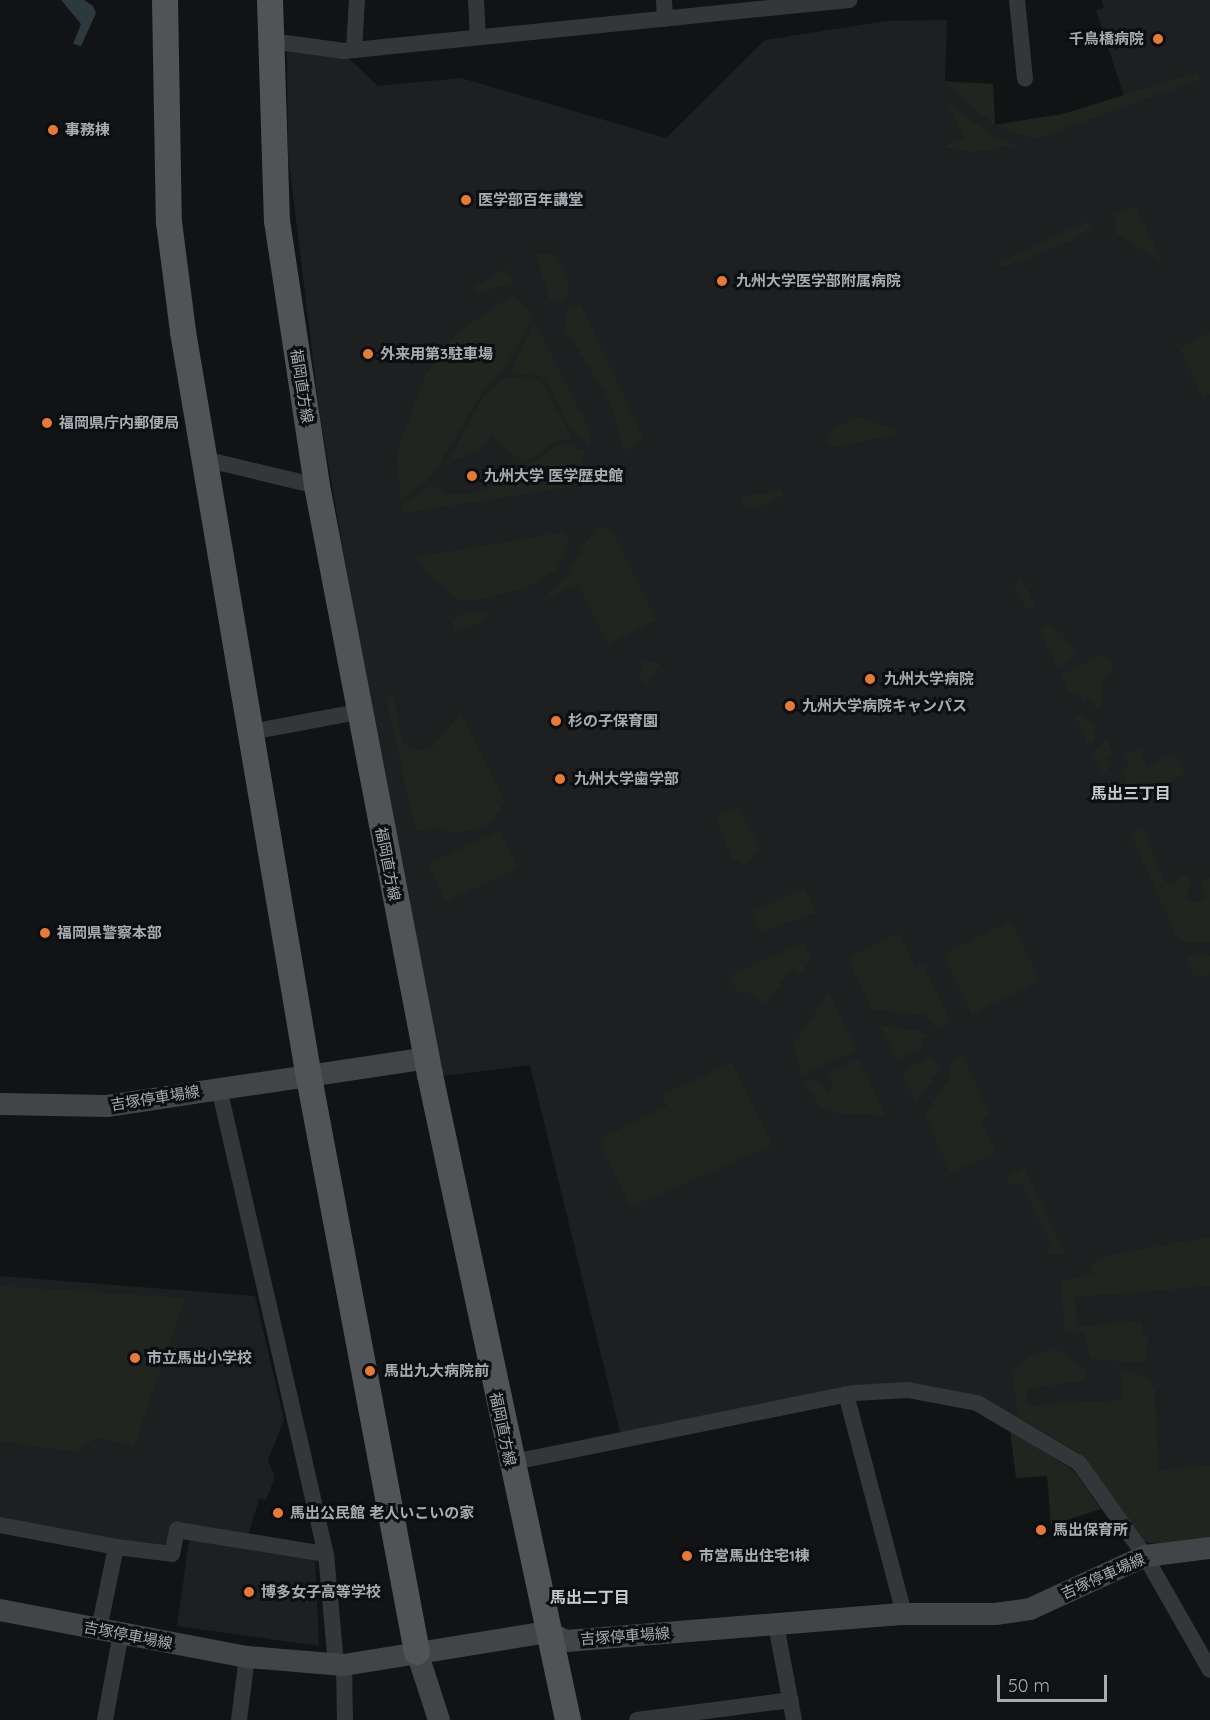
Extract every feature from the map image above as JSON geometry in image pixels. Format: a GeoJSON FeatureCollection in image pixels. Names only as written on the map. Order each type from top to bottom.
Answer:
{"type":"FeatureCollection","features":[{"type":"Feature","properties":{"kind":"main road"},"geometry":{"type":"LineString","coordinates":[[165,0],[169,222],[204,459],[308,1072],[417,1652],[439,1720]]}},
{"type":"Feature","properties":{"kind":"main road","name":"福岡直方線"},"geometry":{"type":"LineString","coordinates":[[270,0],[277,221],[317,486],[358,712],[509,1463],[568,1720]]}},
{"type":"Feature","properties":{"kind":"main road","name":"吉塚停車場線"},"geometry":{"type":"LineString","coordinates":[[0,1104],[107,1106],[308,1072],[427,1058]]}},
{"type":"Feature","properties":{"kind":"main road","name":"吉塚停車場線"},"geometry":{"type":"LineString","coordinates":[[0,1610],[247,1658],[340,1664],[548,1632],[566,1641],[904,1614],[1030,1609],[1145,1556],[1210,1548]]}},
{"type":"Feature","properties":{"kind":"street"},"geometry":{"type":"LineString","coordinates":[[354,50],[357,0]]}},
{"type":"Feature","properties":{"kind":"street"},"geometry":{"type":"LineString","coordinates":[[476,0],[478,37]]}},
{"type":"Feature","properties":{"kind":"street"},"geometry":{"type":"LineString","coordinates":[[664,0],[665,19]]}},
{"type":"Feature","properties":{"kind":"street"},"geometry":{"type":"LineString","coordinates":[[271,41],[354,50],[849,0]]}},
{"type":"Feature","properties":{"kind":"street"},"geometry":{"type":"LineString","coordinates":[[1017,0],[1025,80]]}},
{"type":"Feature","properties":{"kind":"street"},"geometry":{"type":"LineString","coordinates":[[204,459],[317,486]]}},
{"type":"Feature","properties":{"kind":"street"},"geometry":{"type":"LineString","coordinates":[[251,732],[358,712]]}},
{"type":"Feature","properties":{"kind":"street"},"geometry":{"type":"LineString","coordinates":[[219,1088],[326,1554],[345,1720]]}},
{"type":"Feature","properties":{"kind":"street"},"geometry":{"type":"LineString","coordinates":[[509,1463],[846,1394],[908,1390],[977,1403],[1079,1463],[1145,1556],[1210,1670]]}},
{"type":"Feature","properties":{"kind":"street"},"geometry":{"type":"LineString","coordinates":[[846,1394],[904,1614]]}},
{"type":"Feature","properties":{"kind":"street"},"geometry":{"type":"LineString","coordinates":[[0,1525],[116,1547],[172,1554],[177,1530],[326,1554]]}},
{"type":"Feature","properties":{"kind":"street"},"geometry":{"type":"LineString","coordinates":[[105,1720],[116,1547]]}},
{"type":"Feature","properties":{"kind":"street"},"geometry":{"type":"LineString","coordinates":[[776,1625],[794,1720]]}},
{"type":"Feature","properties":{"kind":"street"},"geometry":{"type":"LineString","coordinates":[[239,1720],[247,1658]]}},
{"type":"Feature","properties":{"kind":"street"},"geometry":{"type":"LineString","coordinates":[[637,1720],[791,1700]]}},
{"type":"Feature","properties":{"kind":"shaded area"},"geometry":{"type":"Polygon","coordinates":[[[61,0],[84,0],[93,6],[96,13],[81,46],[73,44],[81,24],[61,0]]]}},
{"type":"Feature","properties":{"kind":"shaded area","name":"九州大学病院キャンパス"},"geometry":{"type":"Polygon","coordinates":[[[1102,0],[1210,0],[1210,1541],[1149,1543],[1136,1537],[1079,1453],[1018,1418],[887,1386],[625,1436],[620,1432],[530,1065],[443,1076],[395,844],[320,417],[288,153],[287,49],[344,54],[378,86],[461,78],[666,138],[765,40],[886,21],[947,20],[945,81],[993,84],[995,125],[1063,114],[1124,96],[1096,10],[1104,8],[1102,0]]]}},
{"type":"Feature","properties":{"kind":"shaded area"},"geometry":{"type":"Polygon","coordinates":[[[1198,72],[1201,79],[1034,139],[994,125],[945,82],[993,84],[995,125],[1063,114],[1198,72]]]}},
{"type":"Feature","properties":{"kind":"shaded area"},"geometry":{"type":"Polygon","coordinates":[[[947,102],[991,135],[1015,145],[972,152],[944,147],[964,138],[947,102]]]}},
{"type":"Feature","properties":{"kind":"shaded area"},"geometry":{"type":"Polygon","coordinates":[[[1135,207],[1163,263],[1116,233],[1115,215],[1135,207]]]}},
{"type":"Feature","properties":{"kind":"shaded area"},"geometry":{"type":"Polygon","coordinates":[[[1087,222],[1092,227],[1071,241],[1001,268],[999,262],[1087,222]]]}},
{"type":"Feature","properties":{"kind":"shaded area"},"geometry":{"type":"Polygon","coordinates":[[[536,254],[554,254],[568,283],[568,296],[561,301],[550,300],[536,254]]]}},
{"type":"Feature","properties":{"kind":"shaded area"},"geometry":{"type":"Polygon","coordinates":[[[506,269],[514,283],[478,293],[471,288],[506,269]]]}},
{"type":"Feature","properties":{"kind":"shaded area"},"geometry":{"type":"Polygon","coordinates":[[[514,294],[533,316],[503,371],[484,389],[432,476],[401,500],[396,454],[426,374],[456,334],[514,294]]]}},
{"type":"Feature","properties":{"kind":"shaded area"},"geometry":{"type":"Polygon","coordinates":[[[580,304],[644,439],[624,451],[609,399],[564,327],[568,308],[580,304]]]}},
{"type":"Feature","properties":{"kind":"shaded area"},"geometry":{"type":"Polygon","coordinates":[[[534,321],[591,433],[589,444],[570,429],[545,377],[511,372],[534,321]]]}},
{"type":"Feature","properties":{"kind":"shaded area"},"geometry":{"type":"Polygon","coordinates":[[[1210,332],[1210,394],[1203,398],[1180,348],[1210,332]]]}},
{"type":"Feature","properties":{"kind":"shaded area"},"geometry":{"type":"Polygon","coordinates":[[[507,377],[541,381],[573,440],[560,439],[524,463],[492,436],[481,450],[447,463],[484,396],[507,377]]]}},
{"type":"Feature","properties":{"kind":"shaded area"},"geometry":{"type":"Polygon","coordinates":[[[858,417],[896,430],[896,435],[832,447],[826,442],[832,429],[858,417]]]}},
{"type":"Feature","properties":{"kind":"shaded area"},"geometry":{"type":"Polygon","coordinates":[[[561,443],[586,452],[569,487],[402,513],[401,506],[432,485],[445,495],[480,492],[506,482],[561,443]]]}},
{"type":"Feature","properties":{"kind":"shaded area"},"geometry":{"type":"Polygon","coordinates":[[[781,490],[784,495],[756,509],[743,503],[742,497],[781,490]]]}},
{"type":"Feature","properties":{"kind":"shaded area"},"geometry":{"type":"Polygon","coordinates":[[[595,528],[608,528],[615,537],[656,620],[608,644],[578,583],[543,600],[566,576],[595,528]]]}},
{"type":"Feature","properties":{"kind":"shaded area"},"geometry":{"type":"Polygon","coordinates":[[[565,532],[569,545],[556,570],[525,588],[478,600],[460,601],[429,576],[416,557],[565,532]]]}},
{"type":"Feature","properties":{"kind":"shaded area"},"geometry":{"type":"Polygon","coordinates":[[[1021,579],[1035,606],[1027,610],[1013,583],[1021,579]]]}},
{"type":"Feature","properties":{"kind":"shaded area"},"geometry":{"type":"Polygon","coordinates":[[[464,613],[486,613],[488,618],[456,633],[452,620],[464,613]]]}},
{"type":"Feature","properties":{"kind":"shaded area"},"geometry":{"type":"Polygon","coordinates":[[[1047,624],[1063,634],[1076,657],[1058,667],[1039,629],[1047,624]]]}},
{"type":"Feature","properties":{"kind":"shaded area"},"geometry":{"type":"Polygon","coordinates":[[[1104,654],[1114,668],[1101,685],[1102,705],[1095,708],[1090,697],[1083,701],[1079,693],[1069,692],[1061,675],[1104,654]]]}},
{"type":"Feature","properties":{"kind":"shaded area"},"geometry":{"type":"Polygon","coordinates":[[[643,661],[660,664],[646,688],[639,674],[643,661]]]}},
{"type":"Feature","properties":{"kind":"shaded area"},"geometry":{"type":"Polygon","coordinates":[[[393,697],[403,742],[412,750],[432,748],[461,713],[505,801],[489,826],[457,833],[439,827],[416,831],[386,698],[393,697]]]}},
{"type":"Feature","properties":{"kind":"shaded area"},"geometry":{"type":"Polygon","coordinates":[[[1080,715],[1094,724],[1094,741],[1088,743],[1076,717],[1080,715]]]}},
{"type":"Feature","properties":{"kind":"shaded area"},"geometry":{"type":"Polygon","coordinates":[[[1106,739],[1113,752],[1106,756],[1110,764],[1104,774],[1093,752],[1106,739]]]}},
{"type":"Feature","properties":{"kind":"shaded area"},"geometry":{"type":"Polygon","coordinates":[[[1140,749],[1147,766],[1175,753],[1185,774],[1119,805],[1115,796],[1127,784],[1121,771],[1129,767],[1124,756],[1140,749]]]}},
{"type":"Feature","properties":{"kind":"shaded area"},"geometry":{"type":"Polygon","coordinates":[[[738,807],[760,850],[744,867],[732,857],[718,824],[720,815],[738,807]]]}},
{"type":"Feature","properties":{"kind":"shaded area"},"geometry":{"type":"Polygon","coordinates":[[[1142,829],[1165,881],[1174,887],[1181,874],[1190,880],[1186,899],[1196,903],[1207,898],[1200,882],[1210,877],[1210,942],[1187,942],[1176,935],[1131,834],[1142,829]]]}},
{"type":"Feature","properties":{"kind":"shaded area"},"geometry":{"type":"Polygon","coordinates":[[[500,830],[518,868],[446,902],[428,864],[500,830]]]}},
{"type":"Feature","properties":{"kind":"shaded area"},"geometry":{"type":"Polygon","coordinates":[[[805,887],[816,913],[760,932],[751,913],[805,887]]]}},
{"type":"Feature","properties":{"kind":"shaded area"},"geometry":{"type":"Polygon","coordinates":[[[1011,921],[1040,981],[972,1014],[943,954],[1011,921]]]}},
{"type":"Feature","properties":{"kind":"shaded area"},"geometry":{"type":"Polygon","coordinates":[[[899,933],[915,968],[923,965],[951,1021],[936,1028],[923,1014],[873,1010],[848,958],[899,933]]]}},
{"type":"Feature","properties":{"kind":"shaded area"},"geometry":{"type":"Polygon","coordinates":[[[803,942],[811,958],[801,974],[792,968],[766,1003],[744,990],[738,994],[730,976],[803,942]]]}},
{"type":"Feature","properties":{"kind":"shaded area"},"geometry":{"type":"Polygon","coordinates":[[[1185,955],[1210,956],[1210,975],[1194,976],[1185,955]]]}},
{"type":"Feature","properties":{"kind":"shaded area"},"geometry":{"type":"Polygon","coordinates":[[[829,992],[856,1051],[801,1075],[794,1044],[829,992]]]}},
{"type":"Feature","properties":{"kind":"shaded area"},"geometry":{"type":"Polygon","coordinates":[[[880,1026],[921,1031],[927,1036],[921,1039],[924,1046],[896,1059],[880,1026]]]}},
{"type":"Feature","properties":{"kind":"shaded area"},"geometry":{"type":"Polygon","coordinates":[[[962,1055],[990,1114],[981,1119],[996,1153],[951,1173],[925,1116],[949,1078],[952,1060],[962,1055]]]}},
{"type":"Feature","properties":{"kind":"shaded area"},"geometry":{"type":"Polygon","coordinates":[[[930,1057],[941,1068],[916,1103],[902,1071],[930,1057]]]}},
{"type":"Feature","properties":{"kind":"shaded area"},"geometry":{"type":"Polygon","coordinates":[[[859,1059],[886,1116],[834,1113],[820,1107],[805,1083],[816,1078],[828,1093],[833,1086],[827,1073],[859,1059]]]}},
{"type":"Feature","properties":{"kind":"shaded area"},"geometry":{"type":"Polygon","coordinates":[[[732,1062],[772,1145],[630,1207],[599,1139],[667,1106],[662,1095],[732,1062]]]}},
{"type":"Feature","properties":{"kind":"shaded area"},"geometry":{"type":"Polygon","coordinates":[[[1024,1168],[1064,1253],[1044,1253],[1053,1248],[1021,1182],[1012,1186],[1006,1177],[1024,1168]]]}},
{"type":"Feature","properties":{"kind":"shaded area"},"geometry":{"type":"Polygon","coordinates":[[[1210,1237],[1210,1286],[1075,1297],[1077,1326],[1141,1322],[1142,1336],[1148,1336],[1145,1363],[1090,1359],[1084,1332],[1065,1332],[1061,1282],[1093,1273],[1091,1264],[1111,1255],[1210,1237]]]}},
{"type":"Feature","properties":{"kind":"shaded area","name":"市立馬出小学校"},"geometry":{"type":"Polygon","coordinates":[[[0,1276],[255,1296],[284,1420],[268,1460],[275,1477],[266,1500],[259,1499],[247,1539],[173,1528],[166,1550],[0,1519],[0,1276]]]}},
{"type":"Feature","properties":{"kind":"shaded area"},"geometry":{"type":"Polygon","coordinates":[[[0,1286],[185,1298],[134,1446],[98,1437],[75,1452],[0,1441],[0,1286]]]}},
{"type":"Feature","properties":{"kind":"shaded area"},"geometry":{"type":"Polygon","coordinates":[[[1058,1350],[1087,1371],[1085,1380],[1027,1389],[1028,1406],[1121,1400],[1121,1370],[1147,1377],[1155,1391],[1158,1470],[1210,1466],[1210,1541],[1149,1543],[1136,1537],[1079,1453],[1018,1418],[1012,1370],[1035,1353],[1058,1350]]]}},
{"type":"Feature","properties":{"kind":"shaded area"},"geometry":{"type":"Polygon","coordinates":[[[1010,1430],[1073,1470],[1101,1509],[1051,1525],[1047,1476],[1016,1478],[1010,1430]]]}},
{"type":"Feature","properties":{"kind":"shaded area","name":"博多女子高等学校"},"geometry":{"type":"Polygon","coordinates":[[[190,1534],[315,1557],[319,1646],[177,1626],[190,1534]]]}},
{"type":"Feature","properties":{"kind":"place","name":"千鳥橋病院"},"geometry":{"type":"Point","coordinates":[1158,39]}},
{"type":"Feature","properties":{"kind":"place","name":"事務棟"},"geometry":{"type":"Point","coordinates":[53,130]}},
{"type":"Feature","properties":{"kind":"place","name":"医学部百年講堂"},"geometry":{"type":"Point","coordinates":[466,200]}},
{"type":"Feature","properties":{"kind":"place","name":"九州大学医学部附属病院"},"geometry":{"type":"Point","coordinates":[722,281]}},
{"type":"Feature","properties":{"kind":"place","name":"外来用第3駐車場"},"geometry":{"type":"Point","coordinates":[368,354]}},
{"type":"Feature","properties":{"kind":"place","name":"福岡県庁内郵便局"},"geometry":{"type":"Point","coordinates":[47,423]}},
{"type":"Feature","properties":{"kind":"place","name":"九州大学 医学歴史館"},"geometry":{"type":"Point","coordinates":[472,476]}},
{"type":"Feature","properties":{"kind":"place","name":"九州大学病院"},"geometry":{"type":"Point","coordinates":[870,679]}},
{"type":"Feature","properties":{"kind":"place","name":"九州大学病院キャンパス"},"geometry":{"type":"Point","coordinates":[790,706]}},
{"type":"Feature","properties":{"kind":"place","name":"杉の子保育園"},"geometry":{"type":"Point","coordinates":[556,721]}},
{"type":"Feature","properties":{"kind":"place","name":"九州大学歯学部"},"geometry":{"type":"Point","coordinates":[560,779]}},
{"type":"Feature","properties":{"kind":"place","name":"福岡県警察本部"},"geometry":{"type":"Point","coordinates":[45,933]}},
{"type":"Feature","properties":{"kind":"place","name":"市立馬出小学校"},"geometry":{"type":"Point","coordinates":[135,1358]}},
{"type":"Feature","properties":{"kind":"place","name":"馬出九大病院前"},"geometry":{"type":"Point","coordinates":[370,1371]}},
{"type":"Feature","properties":{"kind":"place","name":"馬出公民館 老人いこいの家"},"geometry":{"type":"Point","coordinates":[278,1513]}},
{"type":"Feature","properties":{"kind":"place","name":"馬出保育所"},"geometry":{"type":"Point","coordinates":[1041,1530]}},
{"type":"Feature","properties":{"kind":"place","name":"市営馬出住宅1棟"},"geometry":{"type":"Point","coordinates":[687,1556]}},
{"type":"Feature","properties":{"kind":"place","name":"博多女子高等学校"},"geometry":{"type":"Point","coordinates":[249,1592]}},
{"type":"Feature","properties":{"kind":"district","name":"馬出三丁目"},"geometry":{"type":"Point","coordinates":[1131,793]}},
{"type":"Feature","properties":{"kind":"district","name":"馬出二丁目"},"geometry":{"type":"Point","coordinates":[590,1597]}}]}
